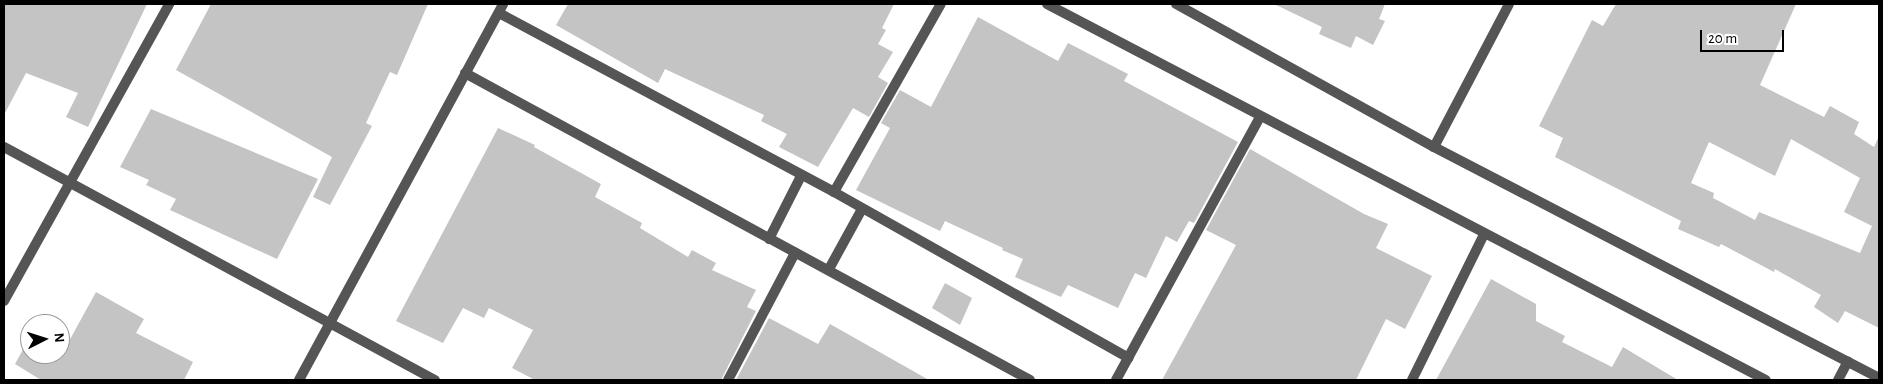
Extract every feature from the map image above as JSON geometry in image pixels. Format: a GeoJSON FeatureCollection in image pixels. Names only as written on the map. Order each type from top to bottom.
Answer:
{"type":"FeatureCollection","features":[{"type":"Feature","properties":{"kind":"street"},"geometry":{"type":"LineString","coordinates":[[4,301],[67,183],[169,4]]}},
{"type":"Feature","properties":{"kind":"street"},"geometry":{"type":"LineString","coordinates":[[834,192],[941,4]]}},
{"type":"Feature","properties":{"kind":"street"},"geometry":{"type":"LineString","coordinates":[[1047,4],[1766,380]]}},
{"type":"Feature","properties":{"kind":"street"},"geometry":{"type":"LineString","coordinates":[[1176,4],[1434,147],[1879,378]]}},
{"type":"Feature","properties":{"kind":"street"},"geometry":{"type":"LineString","coordinates":[[1434,147],[1509,4]]}},
{"type":"Feature","properties":{"kind":"street"},"geometry":{"type":"LineString","coordinates":[[299,380],[501,8],[1129,358]]}},
{"type":"Feature","properties":{"kind":"street"},"geometry":{"type":"LineString","coordinates":[[465,73],[769,239],[829,269],[1030,380]]}},
{"type":"Feature","properties":{"kind":"street"},"geometry":{"type":"LineString","coordinates":[[1116,380],[1260,117]]}},
{"type":"Feature","properties":{"kind":"street"},"geometry":{"type":"LineString","coordinates":[[4,147],[67,183],[331,322],[435,380]]}},
{"type":"Feature","properties":{"kind":"street"},"geometry":{"type":"LineString","coordinates":[[769,239],[801,176]]}},
{"type":"Feature","properties":{"kind":"street"},"geometry":{"type":"LineString","coordinates":[[829,269],[862,209]]}},
{"type":"Feature","properties":{"kind":"street"},"geometry":{"type":"LineString","coordinates":[[1412,380],[1484,234]]}},
{"type":"Feature","properties":{"kind":"street"},"geometry":{"type":"LineString","coordinates":[[728,380],[795,253]]}},
{"type":"Feature","properties":{"kind":"street"},"geometry":{"type":"LineString","coordinates":[[1838,380],[1848,361]]}},
{"type":"Feature","properties":{"kind":"building"},"geometry":{"type":"Polygon","coordinates":[[[4,4],[147,4],[88,127],[66,117],[78,93],[26,73],[4,115],[4,4]]]}},
{"type":"Feature","properties":{"kind":"building"},"geometry":{"type":"Polygon","coordinates":[[[211,4],[428,4],[397,75],[390,72],[366,123],[372,126],[330,205],[313,197],[332,157],[176,70],[211,4]]]}},
{"type":"Feature","properties":{"kind":"building"},"geometry":{"type":"Polygon","coordinates":[[[568,4],[894,4],[882,28],[886,30],[878,44],[893,52],[878,77],[888,83],[869,117],[853,108],[818,167],[779,147],[787,134],[761,121],[764,115],[665,69],[658,83],[556,25],[568,4]]]}},
{"type":"Feature","properties":{"kind":"building"},"geometry":{"type":"Polygon","coordinates":[[[1274,4],[1385,4],[1379,19],[1385,21],[1373,45],[1356,36],[1351,48],[1319,34],[1322,27],[1274,4]]]}},
{"type":"Feature","properties":{"kind":"building"},"geometry":{"type":"Polygon","coordinates":[[[1616,4],[1796,4],[1760,85],[1824,117],[1830,106],[1859,122],[1854,134],[1874,147],[1879,136],[1879,328],[1845,311],[1838,323],[1814,307],[1821,295],[1775,269],[1774,272],[1721,244],[1719,247],[1678,229],[1681,221],[1555,157],[1563,138],[1539,126],[1592,20],[1603,26],[1616,4]],[[1791,139],[1775,176],[1709,142],[1691,183],[1714,193],[1713,198],[1755,220],[1759,212],[1860,253],[1872,226],[1844,212],[1860,178],[1791,139]]]}},
{"type":"Feature","properties":{"kind":"building"},"geometry":{"type":"Polygon","coordinates":[[[978,17],[1058,61],[1068,43],[1128,74],[1124,81],[1238,142],[1194,223],[1189,221],[1177,242],[1166,236],[1146,278],[1135,273],[1118,308],[1068,285],[1061,297],[1015,277],[1023,259],[1002,250],[1003,248],[945,221],[940,231],[856,190],[890,128],[881,123],[900,90],[931,107],[978,17]]]}},
{"type":"Feature","properties":{"kind":"building"},"geometry":{"type":"Polygon","coordinates":[[[151,109],[318,179],[277,259],[170,210],[176,199],[146,185],[149,180],[120,167],[151,109]]]}},
{"type":"Feature","properties":{"kind":"building"},"geometry":{"type":"Polygon","coordinates":[[[498,128],[535,145],[534,147],[601,184],[595,197],[642,223],[640,228],[688,257],[692,250],[716,263],[712,270],[756,290],[747,307],[756,311],[721,380],[535,380],[512,368],[533,330],[489,308],[484,318],[463,308],[443,343],[396,321],[498,128]]]}},
{"type":"Feature","properties":{"kind":"building"},"geometry":{"type":"Polygon","coordinates":[[[1250,149],[1364,214],[1388,224],[1376,248],[1432,276],[1405,329],[1386,319],[1356,380],[1162,380],[1236,245],[1206,230],[1250,149]]]}},
{"type":"Feature","properties":{"kind":"building"},"geometry":{"type":"Polygon","coordinates":[[[1491,279],[1536,304],[1536,321],[1565,336],[1562,342],[1612,367],[1623,347],[1678,380],[1436,380],[1491,279]]]}},
{"type":"Feature","properties":{"kind":"building"},"geometry":{"type":"Polygon","coordinates":[[[945,283],[972,298],[960,325],[932,308],[945,283]]]}},
{"type":"Feature","properties":{"kind":"building"},"geometry":{"type":"Polygon","coordinates":[[[96,292],[144,319],[136,333],[193,362],[184,380],[41,380],[15,364],[20,355],[20,364],[70,364],[70,339],[96,292]]]}},
{"type":"Feature","properties":{"kind":"building"},"geometry":{"type":"Polygon","coordinates":[[[769,318],[818,344],[830,324],[929,380],[736,380],[769,318]]]}}]}
